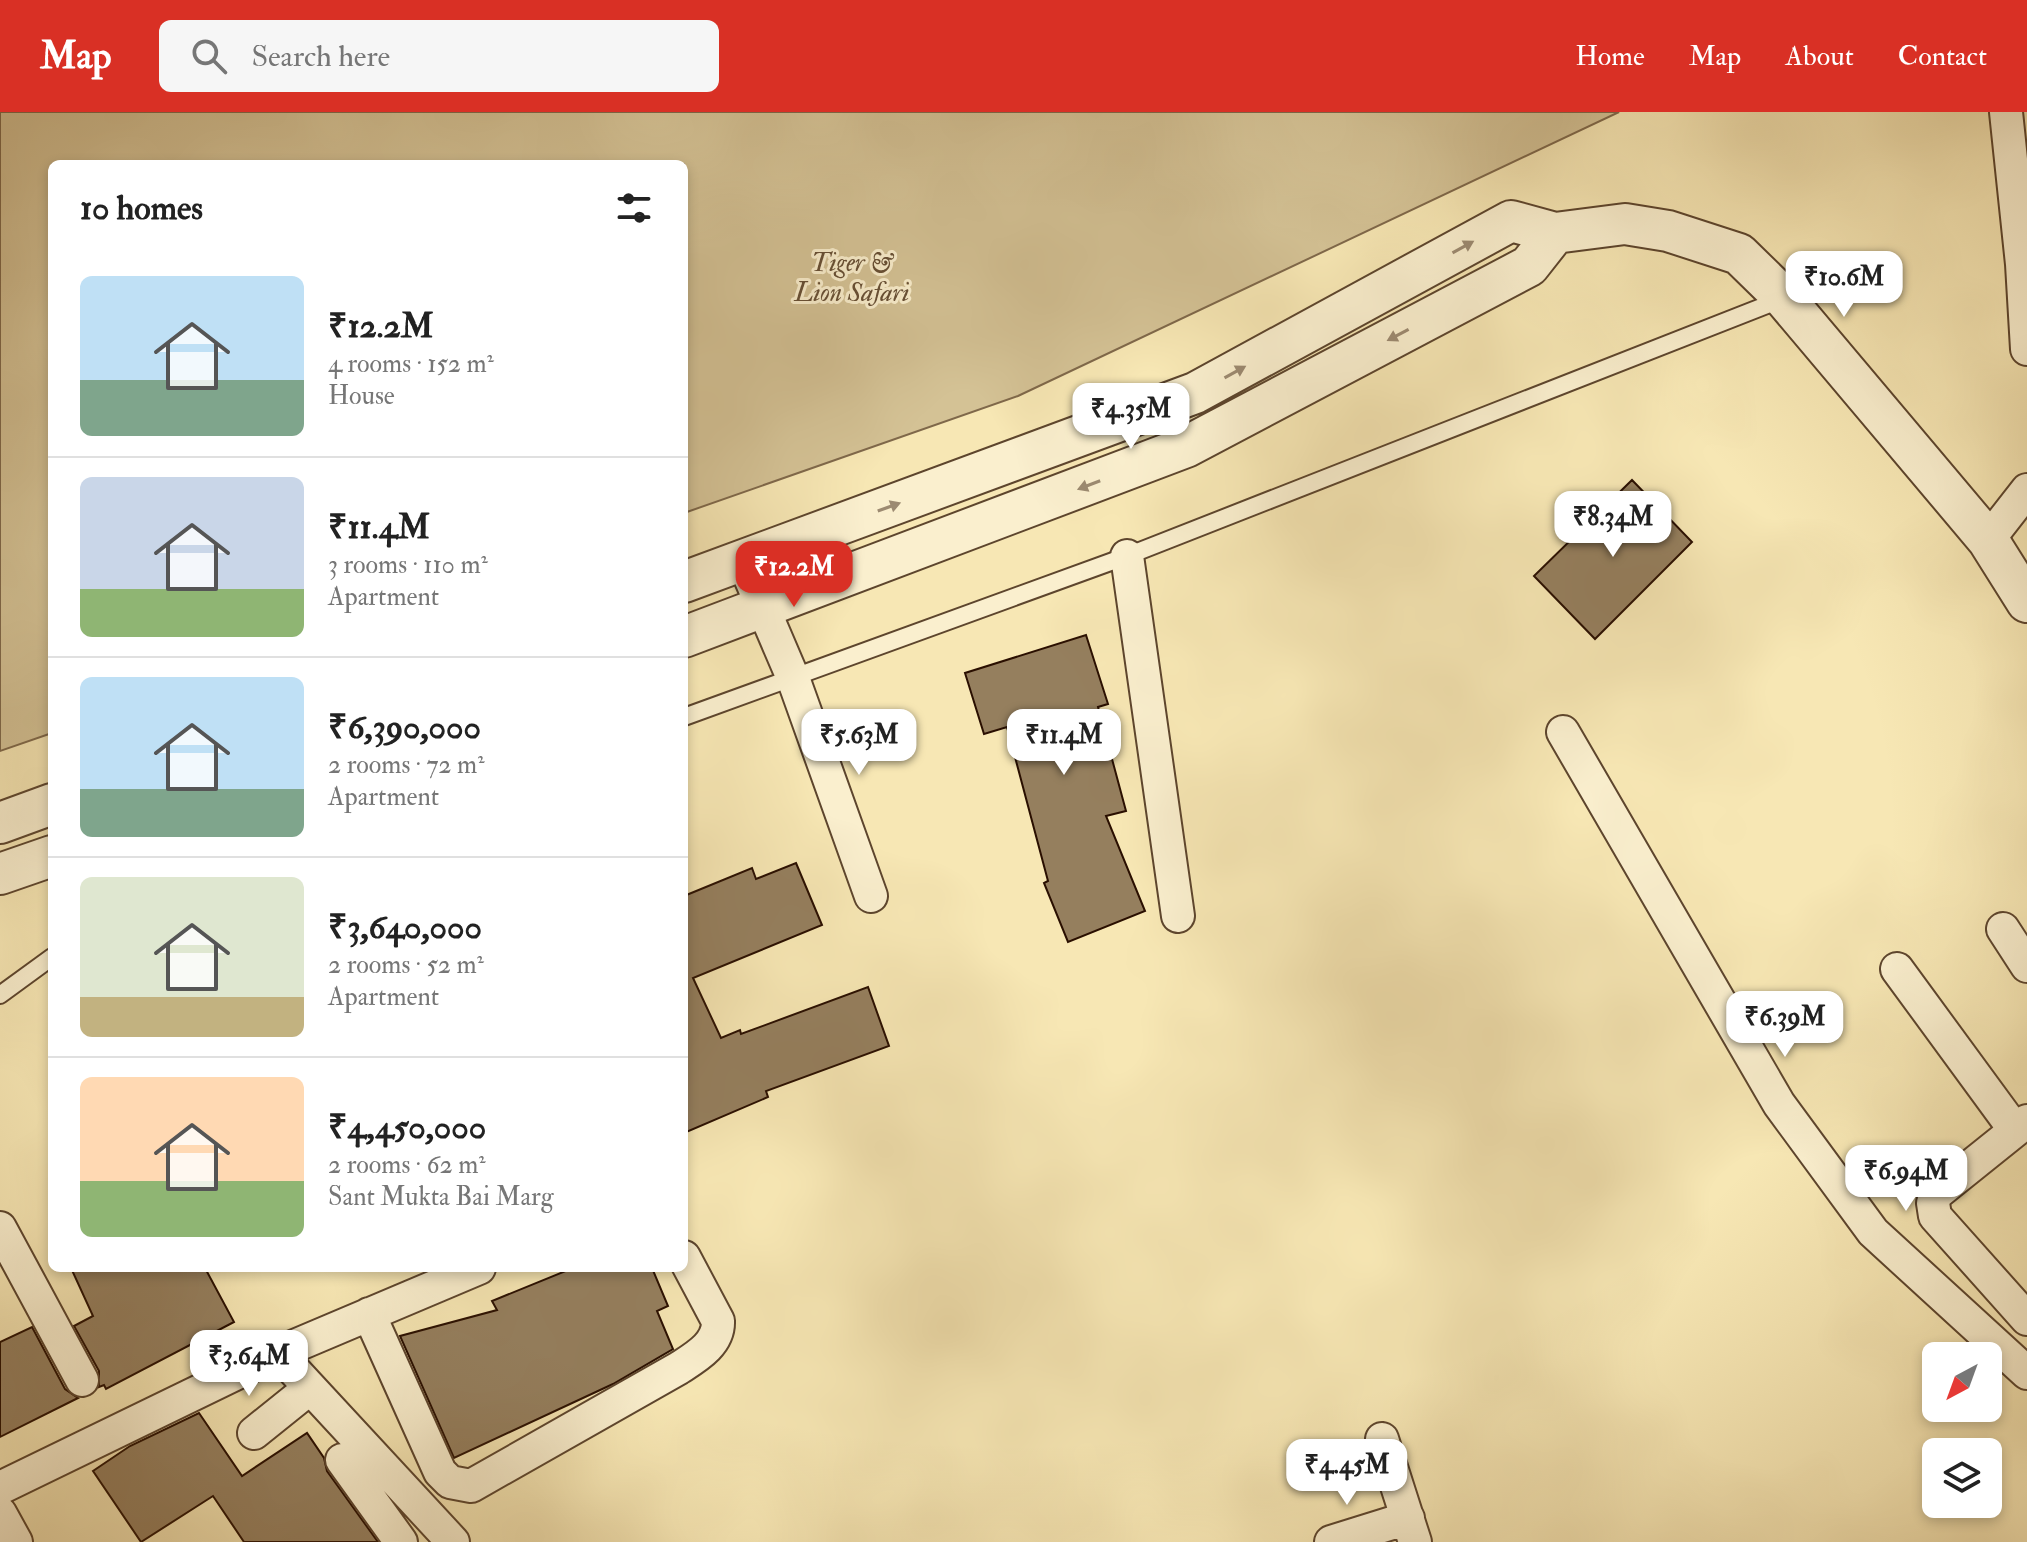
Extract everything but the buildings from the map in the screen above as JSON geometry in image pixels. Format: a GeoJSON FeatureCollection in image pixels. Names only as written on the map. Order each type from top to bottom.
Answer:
{"type":"FeatureCollection","features":[{"type":"Feature","properties":{"kind":"street"},"geometry":{"type":"LineString","coordinates":[[2009,116],[2025,264],[2027,349]]}},
{"type":"Feature","properties":{"kind":"street"},"geometry":{"type":"LineString","coordinates":[[688,581],[1195,393],[1511,221],[1555,233],[1625,224],[1668,231],[1739,254],[1784,298],[1988,540],[2027,602]]}},
{"type":"Feature","properties":{"kind":"street"},"geometry":{"type":"LineString","coordinates":[[688,636],[1186,447],[1529,266],[1555,233]]}},
{"type":"Feature","properties":{"kind":"street"},"geometry":{"type":"LineString","coordinates":[[1988,540],[2027,490]]}},
{"type":"Feature","properties":{"kind":"street"},"geometry":{"type":"LineString","coordinates":[[1127,556],[1178,916]]}},
{"type":"Feature","properties":{"kind":"street"},"geometry":{"type":"LineString","coordinates":[[743,561],[793,678],[871,896]]}},
{"type":"Feature","properties":{"kind":"street"},"geometry":{"type":"LineString","coordinates":[[1563,732],[1779,1104],[1873,1232],[1994,1342]]}},
{"type":"Feature","properties":{"kind":"street"},"geometry":{"type":"LineString","coordinates":[[0,823],[48,805]]}},
{"type":"Feature","properties":{"kind":"street"},"geometry":{"type":"LineString","coordinates":[[0,874],[48,857]]}},
{"type":"Feature","properties":{"kind":"street"},"geometry":{"type":"LineString","coordinates":[[2003,929],[2027,966]]}},
{"type":"Feature","properties":{"kind":"street"},"geometry":{"type":"LineString","coordinates":[[1897,969],[2021,1125],[1936,1194],[1933,1203],[1935,1216],[2027,1319]]}},
{"type":"Feature","properties":{"kind":"street"},"geometry":{"type":"LineString","coordinates":[[0,1228],[82,1380]]}},
{"type":"Feature","properties":{"kind":"street"},"geometry":{"type":"LineString","coordinates":[[369,1314],[440,1472],[450,1482],[471,1486],[679,1368],[703,1351],[718,1331],[718,1321],[688,1265]]}},
{"type":"Feature","properties":{"kind":"street"},"geometry":{"type":"LineString","coordinates":[[0,1488],[278,1353],[469,1272]]}},
{"type":"Feature","properties":{"kind":"street"},"geometry":{"type":"LineString","coordinates":[[2002,1347],[2027,1326]]}},
{"type":"Feature","properties":{"kind":"street"},"geometry":{"type":"LineString","coordinates":[[2002,1349],[2027,1373]]}},
{"type":"Feature","properties":{"kind":"street"},"geometry":{"type":"LineString","coordinates":[[278,1353],[310,1388],[379,1485],[401,1542]]}},
{"type":"Feature","properties":{"kind":"street"},"geometry":{"type":"LineString","coordinates":[[254,1433],[310,1388]]}},
{"type":"Feature","properties":{"kind":"street"},"geometry":{"type":"LineString","coordinates":[[1331,1542],[1397,1532],[1382,1439]]}},
{"type":"Feature","properties":{"kind":"street"},"geometry":{"type":"LineString","coordinates":[[342,1460],[453,1542]]}},
{"type":"Feature","properties":{"kind":"street"},"geometry":{"type":"LineString","coordinates":[[0,1513],[16,1542]]}},
{"type":"Feature","properties":{"kind":"lane"},"geometry":{"type":"LineString","coordinates":[[688,716],[1127,556],[1784,298]]}},
{"type":"Feature","properties":{"kind":"lane"},"geometry":{"type":"LineString","coordinates":[[0,995],[48,960]]}},
{"type":"Feature","properties":{"kind":"green space","name":"Tiger & Lion Safari"},"geometry":{"type":"Polygon","coordinates":[[[0,112],[1619,112],[1018,396],[688,512],[688,160],[48,160],[48,734],[0,751],[0,112]]]}}]}
